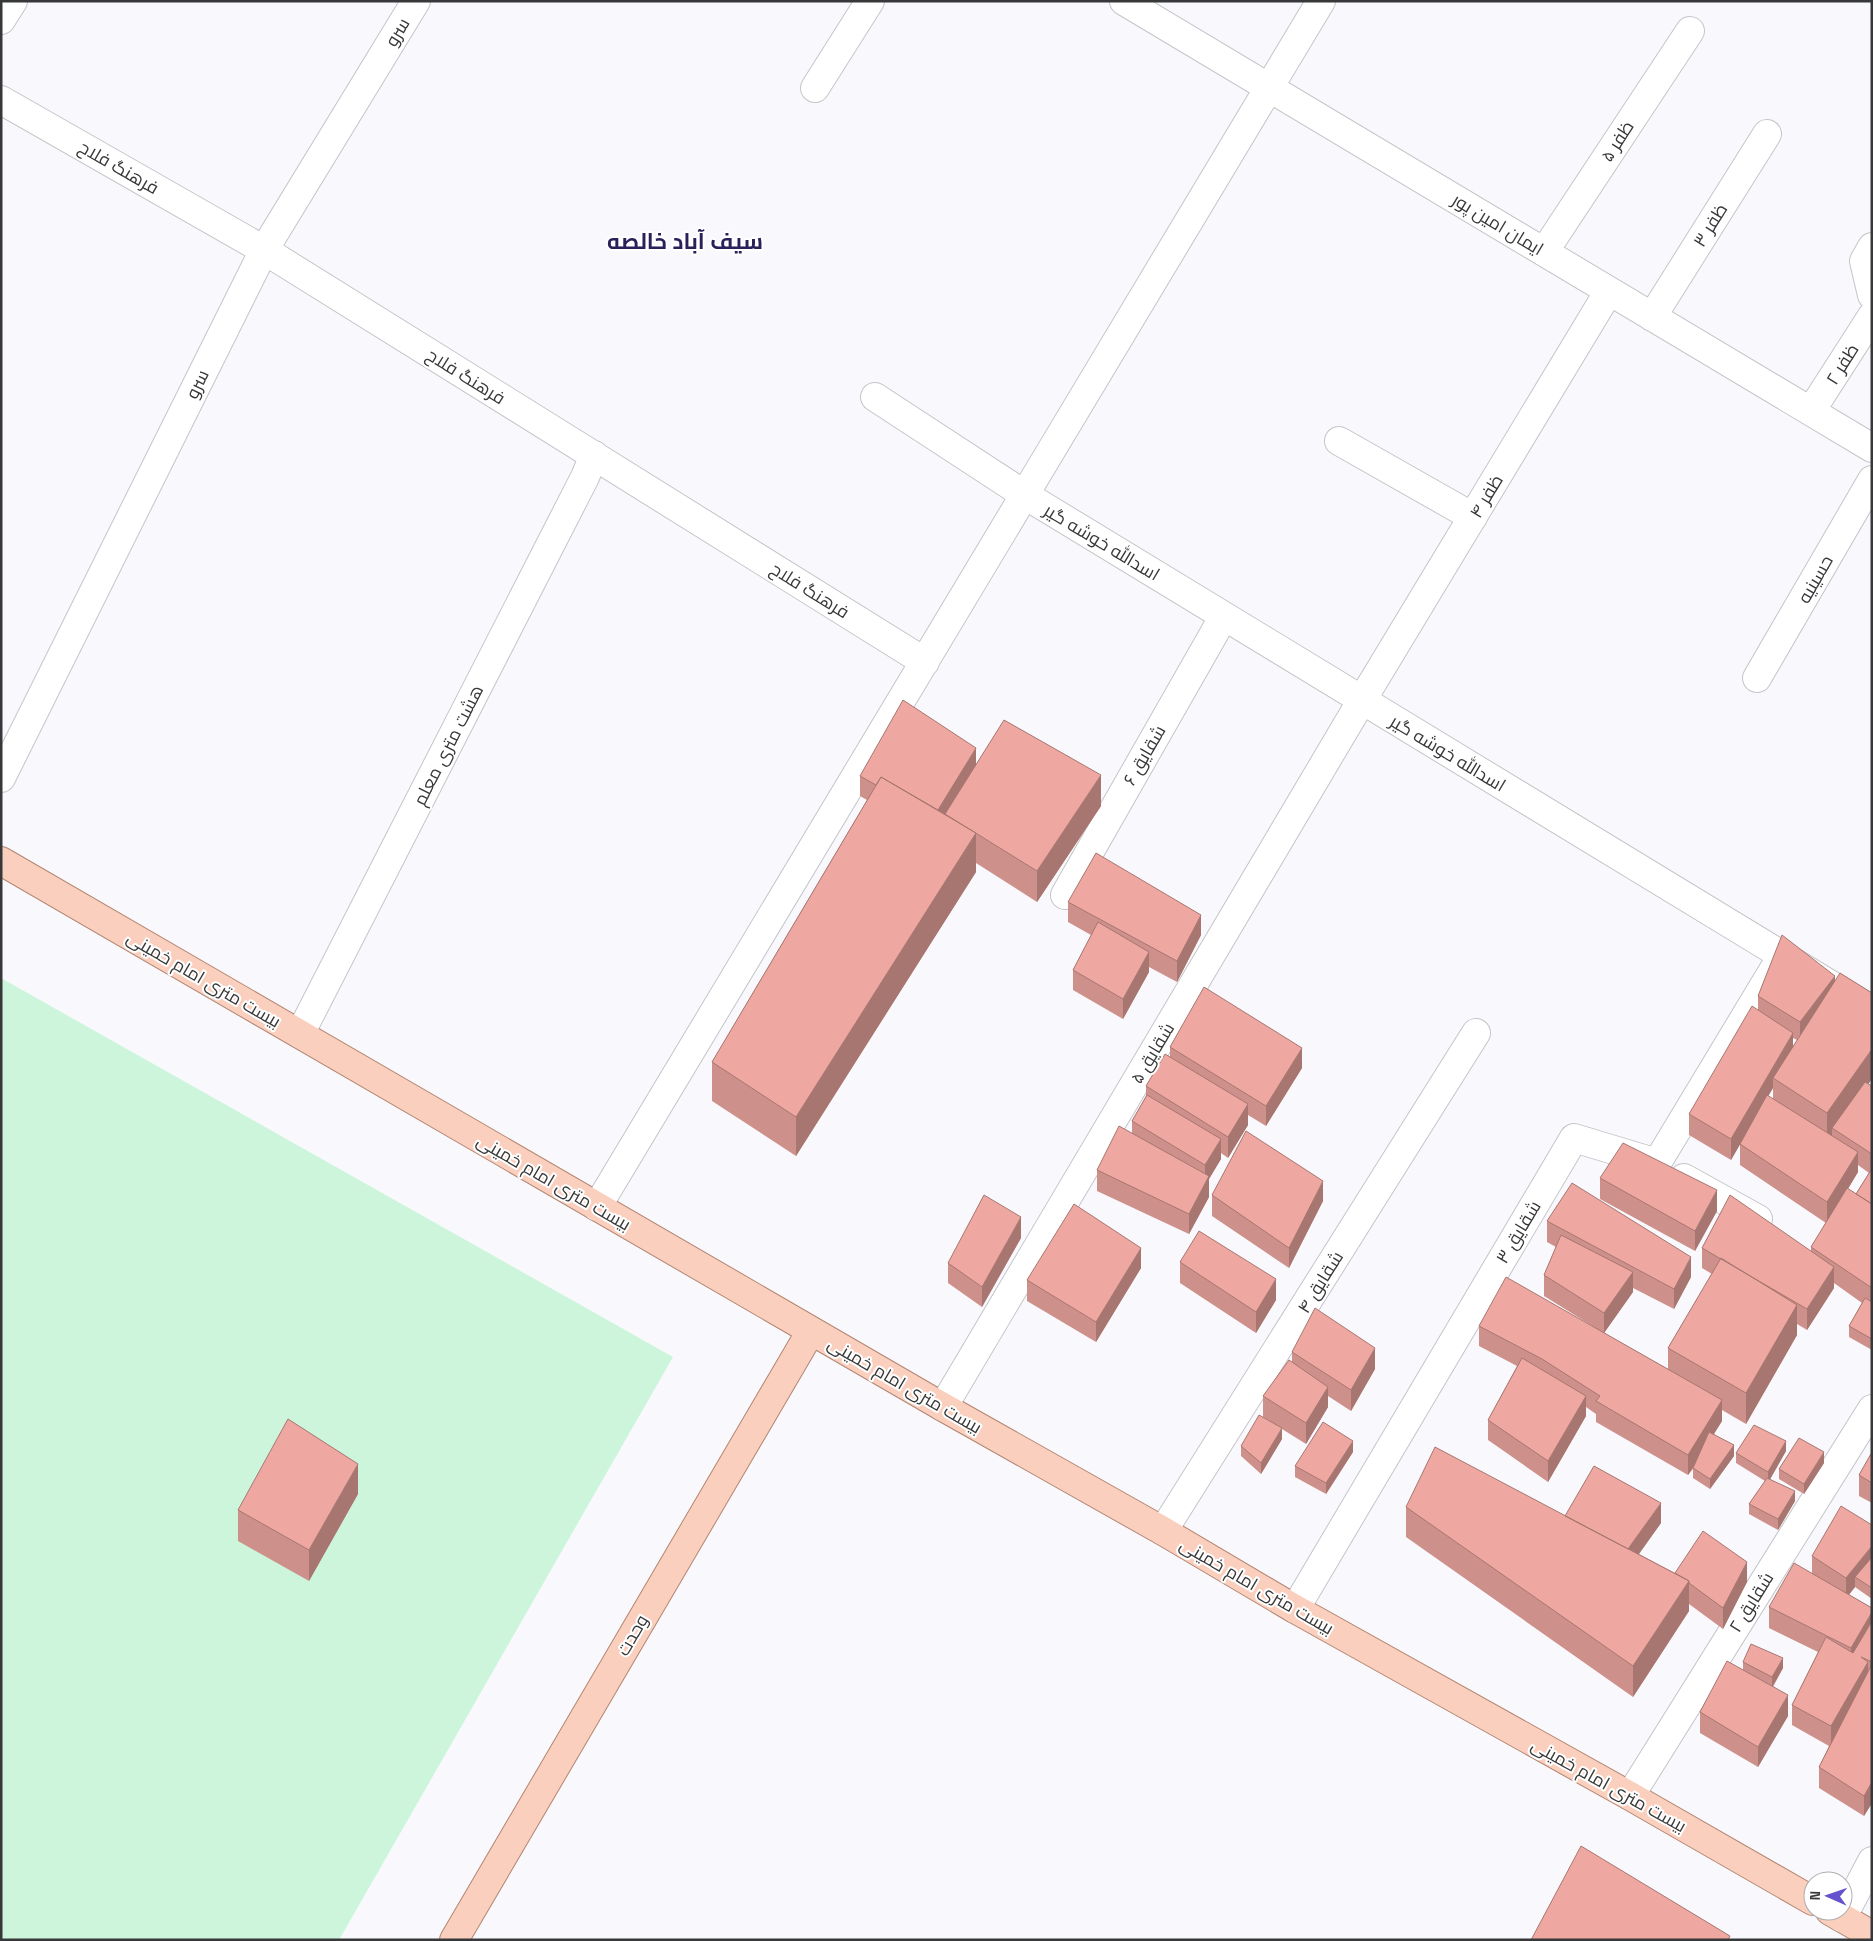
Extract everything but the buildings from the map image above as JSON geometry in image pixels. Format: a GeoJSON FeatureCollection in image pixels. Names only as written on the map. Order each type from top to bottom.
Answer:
{"type":"FeatureCollection","features":[{"type":"Feature","properties":{"kind":"main road","name":"بیست متری امام خمینی"},"geometry":{"type":"LineString","coordinates":[[1,861],[942,1407],[1163,1531],[1295,1609],[1630,1796],[1803,1895]]}},
{"type":"Feature","properties":{"kind":"main road","name":"وحدت"},"geometry":{"type":"LineString","coordinates":[[454,1940],[810,1331]]}},
{"type":"Feature","properties":{"kind":"main road"},"geometry":{"type":"LineString","coordinates":[[1848,1921],[1872,1935]]}},
{"type":"Feature","properties":{"kind":"street"},"geometry":{"type":"LineString","coordinates":[[1,20],[13,1]]}},
{"type":"Feature","properties":{"kind":"street","name":"سرو"},"geometry":{"type":"LineString","coordinates":[[1,778],[264,250],[416,1]]}},
{"type":"Feature","properties":{"kind":"street"},"geometry":{"type":"LineString","coordinates":[[815,88],[870,1]]}},
{"type":"Feature","properties":{"kind":"street","name":"ایمان امین پور"},"geometry":{"type":"LineString","coordinates":[[1124,1],[1872,448]]}},
{"type":"Feature","properties":{"kind":"street"},"geometry":{"type":"LineString","coordinates":[[597,1207],[1321,1]]}},
{"type":"Feature","properties":{"kind":"street","name":"ظفر ۵"},"geometry":{"type":"LineString","coordinates":[[1544,252],[1690,31]]}},
{"type":"Feature","properties":{"kind":"street","name":"فرهنگ فلاح"},"geometry":{"type":"LineString","coordinates":[[1,100],[264,250],[925,662]]}},
{"type":"Feature","properties":{"kind":"street","name":"ظفر ۳"},"geometry":{"type":"LineString","coordinates":[[1652,317],[1767,134]]}},
{"type":"Feature","properties":{"kind":"street"},"geometry":{"type":"LineString","coordinates":[[1872,246],[1864,260],[1872,295]]}},
{"type":"Feature","properties":{"kind":"street","name":"ظفر ۴"},"geometry":{"type":"LineString","coordinates":[[1362,700],[1609,291]]}},
{"type":"Feature","properties":{"kind":"street","name":"ظفر ۲"},"geometry":{"type":"LineString","coordinates":[[1811,411],[1872,316]]}},
{"type":"Feature","properties":{"kind":"street","name":"اسدالله خوشه گیر"},"geometry":{"type":"LineString","coordinates":[[875,397],[1025,495],[1872,1010]]}},
{"type":"Feature","properties":{"kind":"street"},"geometry":{"type":"LineString","coordinates":[[1339,441],[1473,517]]}},
{"type":"Feature","properties":{"kind":"street","name":"هشت متری معلم"},"geometry":{"type":"LineString","coordinates":[[300,1034],[576,495],[594,455]]}},
{"type":"Feature","properties":{"kind":"street","name":"حسینیه"},"geometry":{"type":"LineString","coordinates":[[1757,678],[1872,480]]}},
{"type":"Feature","properties":{"kind":"street","name":"شقایق ۶"},"geometry":{"type":"LineString","coordinates":[[1065,895],[1224,616]]}},
{"type":"Feature","properties":{"kind":"street","name":"شقایق ۵"},"geometry":{"type":"LineString","coordinates":[[942,1407],[1362,700]]}},
{"type":"Feature","properties":{"kind":"street"},"geometry":{"type":"LineString","coordinates":[[1778,1230],[1657,1163],[1782,955]]}},
{"type":"Feature","properties":{"kind":"street","name":"شقایق ۴"},"geometry":{"type":"LineString","coordinates":[[1163,1531],[1476,1033]]}},
{"type":"Feature","properties":{"kind":"street","name":"شقایق ۳"},"geometry":{"type":"LineString","coordinates":[[1295,1609],[1574,1138],[1657,1163]]}},
{"type":"Feature","properties":{"kind":"street"},"geometry":{"type":"LineString","coordinates":[[1490,1280],[1515,1294]]}},
{"type":"Feature","properties":{"kind":"street","name":"شقایق ۲"},"geometry":{"type":"LineString","coordinates":[[1630,1796],[1872,1409]]}},
{"type":"Feature","properties":{"kind":"street"},"geometry":{"type":"LineString","coordinates":[[1853,1889],[1872,1861]]}},
{"type":"Feature","properties":{"kind":"green space"},"geometry":{"type":"Polygon","coordinates":[[[1,978],[673,1357],[339,1940],[1,1940],[1,978]]]}},
{"type":"Feature","properties":{"kind":"district","name":"سیف آباد خالصه"},"geometry":{"type":"Point","coordinates":[685,241]}}]}
